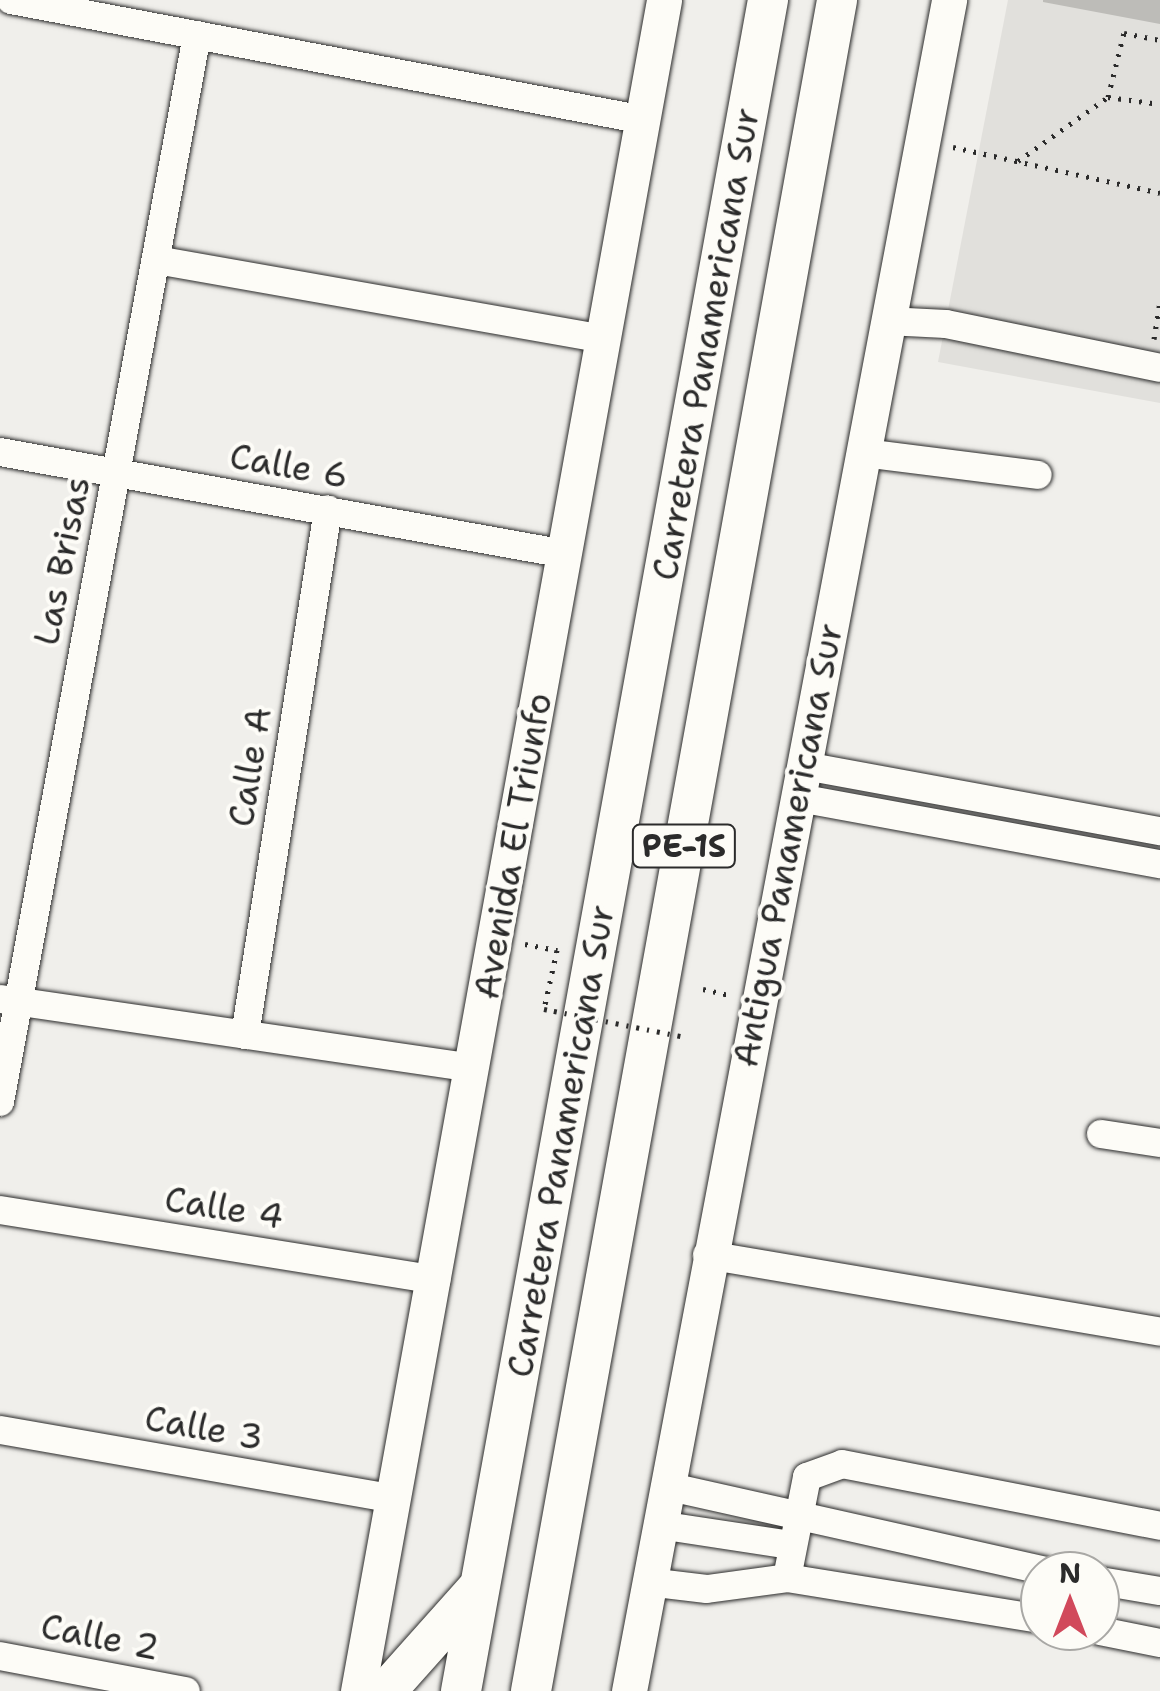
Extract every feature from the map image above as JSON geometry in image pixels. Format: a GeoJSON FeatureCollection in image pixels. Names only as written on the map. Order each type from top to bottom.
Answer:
{"type":"FeatureCollection","features":[{"type":"Feature","properties":{"kind":"highway","name":"Carretera Panamericana Sur"},"geometry":{"type":"LineString","coordinates":[[461,1691],[768,0]]}},
{"type":"Feature","properties":{"kind":"highway","name":"Carretera Panamericana Sur"},"geometry":{"type":"LineString","coordinates":[[531,1691],[837,0]]}},
{"type":"Feature","properties":{"kind":"highway"},"geometry":{"type":"LineString","coordinates":[[386,1691],[481,1583]]}},
{"type":"Feature","properties":{"kind":"main road","name":"Avenida El Triunfo"},"geometry":{"type":"LineString","coordinates":[[358,1691],[436,1280],[664,0]]}},
{"type":"Feature","properties":{"kind":"main road","name":"Antigua Panamericana Sur"},"geometry":{"type":"LineString","coordinates":[[629,1691],[707,1255],[802,782],[948,0]]}},
{"type":"Feature","properties":{"kind":"street"},"geometry":{"type":"LineString","coordinates":[[10,0],[644,120]]}},
{"type":"Feature","properties":{"kind":"street","name":"Las Brisas"},"geometry":{"type":"LineString","coordinates":[[0,1102],[9,1000],[117,473],[197,35]]}},
{"type":"Feature","properties":{"kind":"street"},"geometry":{"type":"LineString","coordinates":[[156,260],[603,340]]}},
{"type":"Feature","properties":{"kind":"street"},"geometry":{"type":"LineString","coordinates":[[887,321],[946,324],[1155,367]]}},
{"type":"Feature","properties":{"kind":"street","name":"Calle 6"},"geometry":{"type":"LineString","coordinates":[[0,452],[565,554]]}},
{"type":"Feature","properties":{"kind":"street"},"geometry":{"type":"LineString","coordinates":[[864,454],[1038,475]]}},
{"type":"Feature","properties":{"kind":"street","name":"Calle A"},"geometry":{"type":"LineString","coordinates":[[245,1035],[328,510]]}},
{"type":"Feature","properties":{"kind":"street"},"geometry":{"type":"LineString","coordinates":[[802,782],[1160,832]]}},
{"type":"Feature","properties":{"kind":"street"},"geometry":{"type":"LineString","coordinates":[[802,782],[1160,864]]}},
{"type":"Feature","properties":{"kind":"street"},"geometry":{"type":"LineString","coordinates":[[9,1000],[474,1068]]}},
{"type":"Feature","properties":{"kind":"street"},"geometry":{"type":"LineString","coordinates":[[1102,1134],[1160,1143]]}},
{"type":"Feature","properties":{"kind":"street","name":"Calle 4"},"geometry":{"type":"LineString","coordinates":[[0,1210],[436,1280]]}},
{"type":"Feature","properties":{"kind":"street"},"geometry":{"type":"LineString","coordinates":[[707,1255],[1160,1332]]}},
{"type":"Feature","properties":{"kind":"street","name":"Calle 3"},"geometry":{"type":"LineString","coordinates":[[0,1430],[395,1499]]}},
{"type":"Feature","properties":{"kind":"street"},"geometry":{"type":"LineString","coordinates":[[787,1578],[807,1476],[842,1464],[1160,1526]]}},
{"type":"Feature","properties":{"kind":"street"},"geometry":{"type":"LineString","coordinates":[[666,1486],[798,1511],[1020,1565]]}},
{"type":"Feature","properties":{"kind":"street"},"geometry":{"type":"LineString","coordinates":[[659,1525],[792,1545]]}},
{"type":"Feature","properties":{"kind":"street"},"geometry":{"type":"LineString","coordinates":[[648,1582],[706,1589],[787,1578],[1020,1616]]}},
{"type":"Feature","properties":{"kind":"street"},"geometry":{"type":"LineString","coordinates":[[1120,1584],[1160,1591]]}},
{"type":"Feature","properties":{"kind":"street"},"geometry":{"type":"LineString","coordinates":[[1120,1635],[1160,1643]]}},
{"type":"Feature","properties":{"kind":"street","name":"Calle 2"},"geometry":{"type":"LineString","coordinates":[[0,1656],[186,1691]]}},
{"type":"Feature","properties":{"kind":"path"},"geometry":{"type":"LineString","coordinates":[[1018,161],[1108,97],[1124,34],[1160,40]]}},
{"type":"Feature","properties":{"kind":"path"},"geometry":{"type":"LineString","coordinates":[[1108,97],[1160,104]]}},
{"type":"Feature","properties":{"kind":"path"},"geometry":{"type":"LineString","coordinates":[[921,140],[1160,193]]}},
{"type":"Feature","properties":{"kind":"path"},"geometry":{"type":"LineString","coordinates":[[1155,367],[1160,302]]}},
{"type":"Feature","properties":{"kind":"path"},"geometry":{"type":"LineString","coordinates":[[519,943],[557,950],[544,1009],[680,1036]]}},
{"type":"Feature","properties":{"kind":"path"},"geometry":{"type":"LineString","coordinates":[[703,988],[730,996]]}},
{"type":"Feature","properties":{"kind":"shaded area"},"geometry":{"type":"Polygon","coordinates":[[[1008,0],[1160,0],[1160,403],[938,362],[1008,0]]]}},
{"type":"Feature","properties":{"kind":"building"},"geometry":{"type":"Polygon","coordinates":[[[1043,0],[1160,0],[1160,24],[1043,2],[1043,0]]]}}]}
